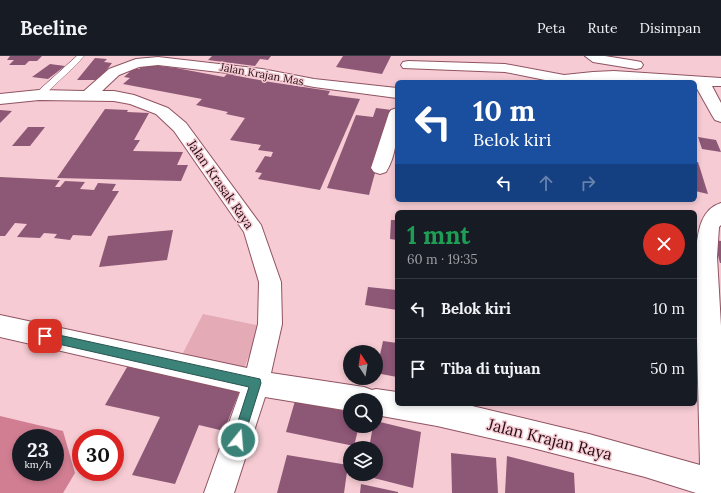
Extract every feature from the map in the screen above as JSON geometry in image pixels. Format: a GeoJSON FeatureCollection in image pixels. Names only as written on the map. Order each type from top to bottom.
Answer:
{"type":"FeatureCollection","features":[{"type":"Feature","properties":{"kind":"street"},"geometry":{"type":"LineString","coordinates":[[592,56],[605,60],[694,74],[721,82]]}},
{"type":"Feature","properties":{"kind":"street","name":"Jalan Krajan Mas"},"geometry":{"type":"LineString","coordinates":[[89,95],[114,72],[136,63],[158,61],[254,72],[314,83],[395,93]]}},
{"type":"Feature","properties":{"kind":"street"},"geometry":{"type":"LineString","coordinates":[[408,65],[506,62],[553,80]]}},
{"type":"Feature","properties":{"kind":"street"},"geometry":{"type":"LineString","coordinates":[[567,80],[611,76],[672,80]]}},
{"type":"Feature","properties":{"kind":"street"},"geometry":{"type":"LineString","coordinates":[[697,82],[721,82]]}},
{"type":"Feature","properties":{"kind":"street"},"geometry":{"type":"LineString","coordinates":[[702,82],[721,117]]}},
{"type":"Feature","properties":{"kind":"street","name":"Jalan Krasak Raya"},"geometry":{"type":"LineString","coordinates":[[0,99],[39,95],[114,96],[162,111],[180,127],[254,230],[270,282],[270,324],[256,383],[234,454],[219,493]]}},
{"type":"Feature","properties":{"kind":"street"},"geometry":{"type":"LineString","coordinates":[[380,168],[395,119]]}},
{"type":"Feature","properties":{"kind":"street"},"geometry":{"type":"LineString","coordinates":[[717,222],[706,257],[719,486]]}},
{"type":"Feature","properties":{"kind":"street"},"geometry":{"type":"LineString","coordinates":[[0,326],[256,383],[343,397]]}},
{"type":"Feature","properties":{"kind":"street","name":"Jalan Krajan Raya"},"geometry":{"type":"LineString","coordinates":[[383,403],[395,405]]}},
{"type":"Feature","properties":{"kind":"street","name":"Jalan Krajan Raya"},"geometry":{"type":"LineString","coordinates":[[403,406],[430,410],[586,447],[719,486]]}},
{"type":"Feature","properties":{"kind":"lane"},"geometry":{"type":"LineString","coordinates":[[39,95],[81,56]]}},
{"type":"Feature","properties":{"kind":"shaded area"},"geometry":{"type":"Polygon","coordinates":[[[203,314],[261,326],[244,368],[182,355],[203,314]]]}},
{"type":"Feature","properties":{"kind":"shaded area"},"geometry":{"type":"Polygon","coordinates":[[[0,416],[55,429],[12,429],[12,481],[64,481],[64,434],[72,462],[72,478],[63,493],[0,493],[0,416]]]}},
{"type":"Feature","properties":{"kind":"building"},"geometry":{"type":"Polygon","coordinates":[[[10,56],[42,56],[37,61],[29,61],[25,65],[9,65],[14,60],[7,60],[10,56]]]}},
{"type":"Feature","properties":{"kind":"building"},"geometry":{"type":"Polygon","coordinates":[[[212,56],[271,56],[268,60],[260,59],[255,66],[208,60],[212,56]]]}},
{"type":"Feature","properties":{"kind":"building"},"geometry":{"type":"Polygon","coordinates":[[[343,56],[391,56],[382,74],[336,67],[343,56]]]}},
{"type":"Feature","properties":{"kind":"building"},"geometry":{"type":"Polygon","coordinates":[[[95,58],[107,59],[104,62],[112,63],[99,80],[77,80],[95,58]]]}},
{"type":"Feature","properties":{"kind":"building"},"geometry":{"type":"Polygon","coordinates":[[[50,64],[65,66],[48,79],[32,77],[50,64]]]}},
{"type":"Feature","properties":{"kind":"building"},"geometry":{"type":"Polygon","coordinates":[[[145,64],[224,77],[227,74],[330,91],[328,95],[360,99],[320,190],[258,179],[262,173],[255,172],[265,156],[271,157],[273,152],[258,150],[261,145],[230,140],[245,118],[226,114],[228,112],[196,105],[202,99],[123,84],[130,78],[124,77],[134,68],[139,69],[145,64]]]}},
{"type":"Feature","properties":{"kind":"building"},"geometry":{"type":"Polygon","coordinates":[[[376,108],[392,110],[369,195],[327,188],[356,115],[373,117],[376,108]]]}},
{"type":"Feature","properties":{"kind":"building"},"geometry":{"type":"Polygon","coordinates":[[[105,109],[149,113],[134,140],[140,140],[133,151],[183,152],[177,165],[188,165],[181,181],[57,178],[105,109]]]}},
{"type":"Feature","properties":{"kind":"building"},"geometry":{"type":"Polygon","coordinates":[[[0,110],[12,111],[0,123],[0,110]]]}},
{"type":"Feature","properties":{"kind":"building"},"geometry":{"type":"Polygon","coordinates":[[[28,127],[45,127],[30,146],[12,146],[28,127]]]}},
{"type":"Feature","properties":{"kind":"building"},"geometry":{"type":"Polygon","coordinates":[[[698,137],[716,140],[721,152],[702,149],[698,137]]]}},
{"type":"Feature","properties":{"kind":"building"},"geometry":{"type":"Polygon","coordinates":[[[697,162],[698,162],[708,194],[697,191],[697,162]]]}},
{"type":"Feature","properties":{"kind":"building"},"geometry":{"type":"Polygon","coordinates":[[[0,177],[60,180],[55,187],[60,187],[65,181],[85,182],[80,189],[94,190],[98,183],[116,184],[112,191],[119,191],[91,236],[73,235],[70,240],[54,238],[57,234],[44,233],[40,238],[17,237],[27,224],[15,223],[5,236],[0,236],[0,177]]]}},
{"type":"Feature","properties":{"kind":"building"},"geometry":{"type":"Polygon","coordinates":[[[391,220],[395,220],[395,240],[390,239],[391,220]]]}},
{"type":"Feature","properties":{"kind":"building"},"geometry":{"type":"Polygon","coordinates":[[[173,230],[167,260],[99,267],[108,236],[173,230]]]}},
{"type":"Feature","properties":{"kind":"building"},"geometry":{"type":"Polygon","coordinates":[[[714,240],[721,241],[721,263],[720,263],[714,240]]]}},
{"type":"Feature","properties":{"kind":"building"},"geometry":{"type":"Polygon","coordinates":[[[368,287],[395,290],[395,310],[365,305],[368,287]]]}},
{"type":"Feature","properties":{"kind":"building"},"geometry":{"type":"Polygon","coordinates":[[[383,341],[395,343],[395,377],[383,374],[383,341]]]}},
{"type":"Feature","properties":{"kind":"building"},"geometry":{"type":"Polygon","coordinates":[[[130,362],[242,385],[224,431],[199,425],[175,484],[132,475],[160,417],[105,405],[130,362]]]}},
{"type":"Feature","properties":{"kind":"building"},"geometry":{"type":"Polygon","coordinates":[[[295,401],[343,411],[343,433],[357,433],[355,441],[343,441],[343,444],[286,432],[295,401]]]}},
{"type":"Feature","properties":{"kind":"building"},"geometry":{"type":"Polygon","coordinates":[[[383,423],[421,432],[413,488],[383,480],[383,441],[370,441],[372,433],[383,433],[383,423]]]}},
{"type":"Feature","properties":{"kind":"building"},"geometry":{"type":"Polygon","coordinates":[[[451,453],[496,458],[498,493],[452,493],[451,453]]]}},
{"type":"Feature","properties":{"kind":"building"},"geometry":{"type":"Polygon","coordinates":[[[287,455],[343,464],[343,481],[346,481],[344,493],[277,493],[287,455]]]}},
{"type":"Feature","properties":{"kind":"building"},"geometry":{"type":"Polygon","coordinates":[[[507,456],[574,473],[575,493],[505,493],[507,456]]]}},
{"type":"Feature","properties":{"kind":"building"},"geometry":{"type":"Polygon","coordinates":[[[361,484],[398,492],[398,493],[360,493],[361,484]]]}},
{"type":"Feature","properties":{"kind":"route"},"geometry":{"type":"LineString","coordinates":[[45,336],[256,383],[238,440]]}}]}
